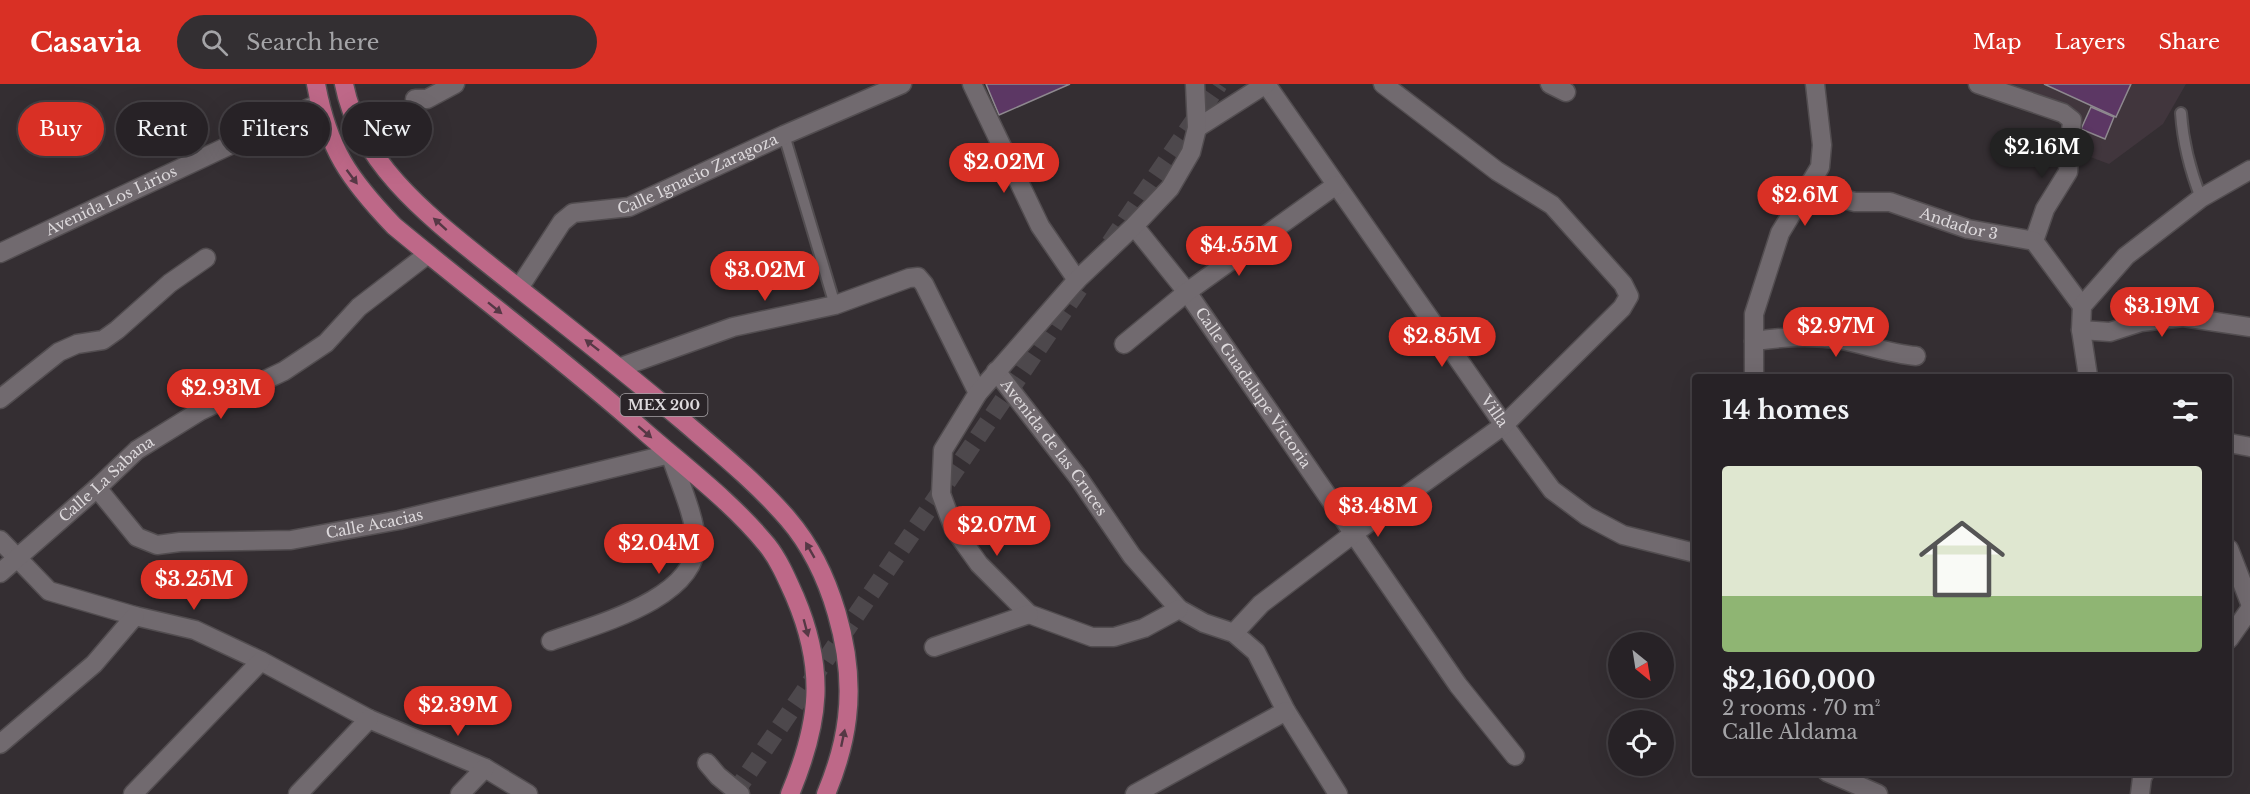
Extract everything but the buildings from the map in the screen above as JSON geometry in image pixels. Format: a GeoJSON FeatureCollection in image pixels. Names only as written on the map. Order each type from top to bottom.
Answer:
{"type":"FeatureCollection","features":[{"type":"Feature","properties":{"kind":"main road","name":"MEX 200"},"geometry":{"type":"LineString","coordinates":[[316,84],[320,102]]}},
{"type":"Feature","properties":{"kind":"main road","name":"MEX 200"},"geometry":{"type":"LineString","coordinates":[[344,84],[346,96],[361,135],[387,172],[450,233],[621,367],[748,478],[789,519],[811,550],[827,585],[842,632],[848,673],[847,718],[837,769],[826,794]]}},
{"type":"Feature","properties":{"kind":"main road","name":"MEX 200"},"geometry":{"type":"LineString","coordinates":[[330,136],[344,167],[366,196],[387,218],[428,254],[593,386],[744,520],[769,547],[786,577],[805,621],[815,663],[817,700],[811,735],[801,769],[790,794]]}},
{"type":"Feature","properties":{"kind":"street"},"geometry":{"type":"LineString","coordinates":[[414,99],[428,99],[455,84]]}},
{"type":"Feature","properties":{"kind":"street","name":"Calle Ignacio Zaragoza"},"geometry":{"type":"LineString","coordinates":[[519,288],[562,222],[573,213],[629,207],[784,135],[902,84]]}},
{"type":"Feature","properties":{"kind":"street"},"geometry":{"type":"LineString","coordinates":[[972,84],[1040,226],[1077,280]]}},
{"type":"Feature","properties":{"kind":"street","name":"Avenida de las Cruces"},"geometry":{"type":"LineString","coordinates":[[1195,84],[1197,128],[1191,152],[1170,188],[1077,280],[996,371],[1078,477],[1132,556],[1179,609],[1204,623],[1234,633],[1256,652],[1286,711],[1338,794]]}},
{"type":"Feature","properties":{"kind":"street"},"geometry":{"type":"LineString","coordinates":[[1197,128],[1266,84]]}},
{"type":"Feature","properties":{"kind":"street","name":"Villa"},"geometry":{"type":"LineString","coordinates":[[1266,84],[1504,425],[1552,490],[1587,516],[1623,535],[1692,553]]}},
{"type":"Feature","properties":{"kind":"street"},"geometry":{"type":"LineString","coordinates":[[1234,633],[1260,604],[1504,425],[1622,308],[1629,296],[1623,284],[1552,205],[1497,171],[1383,84]]}},
{"type":"Feature","properties":{"kind":"street"},"geometry":{"type":"LineString","coordinates":[[1754,374],[1754,314],[1780,233],[1820,167],[1822,146],[1815,84]]}},
{"type":"Feature","properties":{"kind":"street"},"geometry":{"type":"LineString","coordinates":[[1978,84],[2063,113],[2072,120],[2068,172],[2045,208],[2034,241],[2082,306],[2081,330],[2088,374]]}},
{"type":"Feature","properties":{"kind":"street","name":"Avenida Los Lirios"},"geometry":{"type":"LineString","coordinates":[[0,253],[220,150]]}},
{"type":"Feature","properties":{"kind":"street"},"geometry":{"type":"LineString","coordinates":[[2082,306],[2126,256],[2201,198],[2247,177]]}},
{"type":"Feature","properties":{"kind":"street"},"geometry":{"type":"LineString","coordinates":[[1124,344],[1187,292],[1336,185]]}},
{"type":"Feature","properties":{"kind":"street","name":"Andador 3"},"geometry":{"type":"LineString","coordinates":[[1806,190],[1855,202],[1890,202],[1968,229],[2034,241]]}},
{"type":"Feature","properties":{"kind":"street","name":"Calle Guadalupe Victoria"},"geometry":{"type":"LineString","coordinates":[[1134,226],[1187,292],[1458,685],[1515,756]]}},
{"type":"Feature","properties":{"kind":"street","name":"Calle La Sabana"},"geometry":{"type":"LineString","coordinates":[[0,573],[137,450],[200,411],[284,371],[326,343],[359,307],[428,254]]}},
{"type":"Feature","properties":{"kind":"street"},"geometry":{"type":"LineString","coordinates":[[0,399],[59,352],[77,344],[103,340],[170,283],[206,258]]}},
{"type":"Feature","properties":{"kind":"street"},"geometry":{"type":"LineString","coordinates":[[621,367],[733,327],[835,305],[909,278],[918,277],[924,284],[978,393]]}},
{"type":"Feature","properties":{"kind":"street"},"geometry":{"type":"LineString","coordinates":[[2081,330],[2110,332],[2140,322],[2183,317],[2250,327]]}},
{"type":"Feature","properties":{"kind":"street"},"geometry":{"type":"LineString","coordinates":[[1754,341],[1815,336],[1916,356]]}},
{"type":"Feature","properties":{"kind":"street"},"geometry":{"type":"LineString","coordinates":[[996,371],[978,393],[943,450],[940,494],[954,529],[979,564],[1029,614],[1092,637],[1114,637],[1144,628],[1179,609]]}},
{"type":"Feature","properties":{"kind":"street"},"geometry":{"type":"LineString","coordinates":[[2232,444],[2250,447]]}},
{"type":"Feature","properties":{"kind":"street"},"geometry":{"type":"LineString","coordinates":[[550,641],[649,604],[682,578],[692,561],[696,544],[691,519],[670,454]]}},
{"type":"Feature","properties":{"kind":"street","name":"Calle Acacias"},"geometry":{"type":"LineString","coordinates":[[97,488],[137,537],[157,544],[291,540],[399,520],[670,454]]}},
{"type":"Feature","properties":{"kind":"street"},"geometry":{"type":"LineString","coordinates":[[0,540],[49,591],[135,616],[195,630],[261,661],[369,719],[485,768],[528,794]]}},
{"type":"Feature","properties":{"kind":"street"},"geometry":{"type":"LineString","coordinates":[[2232,557],[2250,603]]}},
{"type":"Feature","properties":{"kind":"street"},"geometry":{"type":"LineString","coordinates":[[2232,635],[2250,609]]}},
{"type":"Feature","properties":{"kind":"street"},"geometry":{"type":"LineString","coordinates":[[934,647],[1029,614]]}},
{"type":"Feature","properties":{"kind":"street"},"geometry":{"type":"LineString","coordinates":[[0,744],[94,664],[135,616]]}},
{"type":"Feature","properties":{"kind":"street"},"geometry":{"type":"LineString","coordinates":[[133,794],[261,661]]}},
{"type":"Feature","properties":{"kind":"street"},"geometry":{"type":"LineString","coordinates":[[1135,794],[1286,711]]}},
{"type":"Feature","properties":{"kind":"street"},"geometry":{"type":"LineString","coordinates":[[298,794],[369,719]]}},
{"type":"Feature","properties":{"kind":"street"},"geometry":{"type":"LineString","coordinates":[[707,763],[718,776],[740,794]]}},
{"type":"Feature","properties":{"kind":"street"},"geometry":{"type":"LineString","coordinates":[[460,794],[485,768]]}},
{"type":"Feature","properties":{"kind":"street"},"geometry":{"type":"LineString","coordinates":[[1833,776],[1851,789],[1878,794]]}},
{"type":"Feature","properties":{"kind":"street"},"geometry":{"type":"LineString","coordinates":[[2140,794],[2143,776]]}},
{"type":"Feature","properties":{"kind":"lane"},"geometry":{"type":"LineString","coordinates":[[2181,113],[2182,131],[2190,170],[2201,198]]}},
{"type":"Feature","properties":{"kind":"lane"},"geometry":{"type":"LineString","coordinates":[[784,135],[835,305]]}},
{"type":"Feature","properties":{"kind":"shaded area"},"geometry":{"type":"Polygon","coordinates":[[[2006,84],[2186,84],[2163,124],[2109,164],[2080,153],[2075,132],[2075,116],[2006,84]]]}},
{"type":"Feature","properties":{"kind":"tunnel"},"geometry":{"type":"LineString","coordinates":[[1110,243],[1219,84]]}},
{"type":"Feature","properties":{"kind":"tunnel"},"geometry":{"type":"LineString","coordinates":[[734,794],[1083,283]]}}]}
